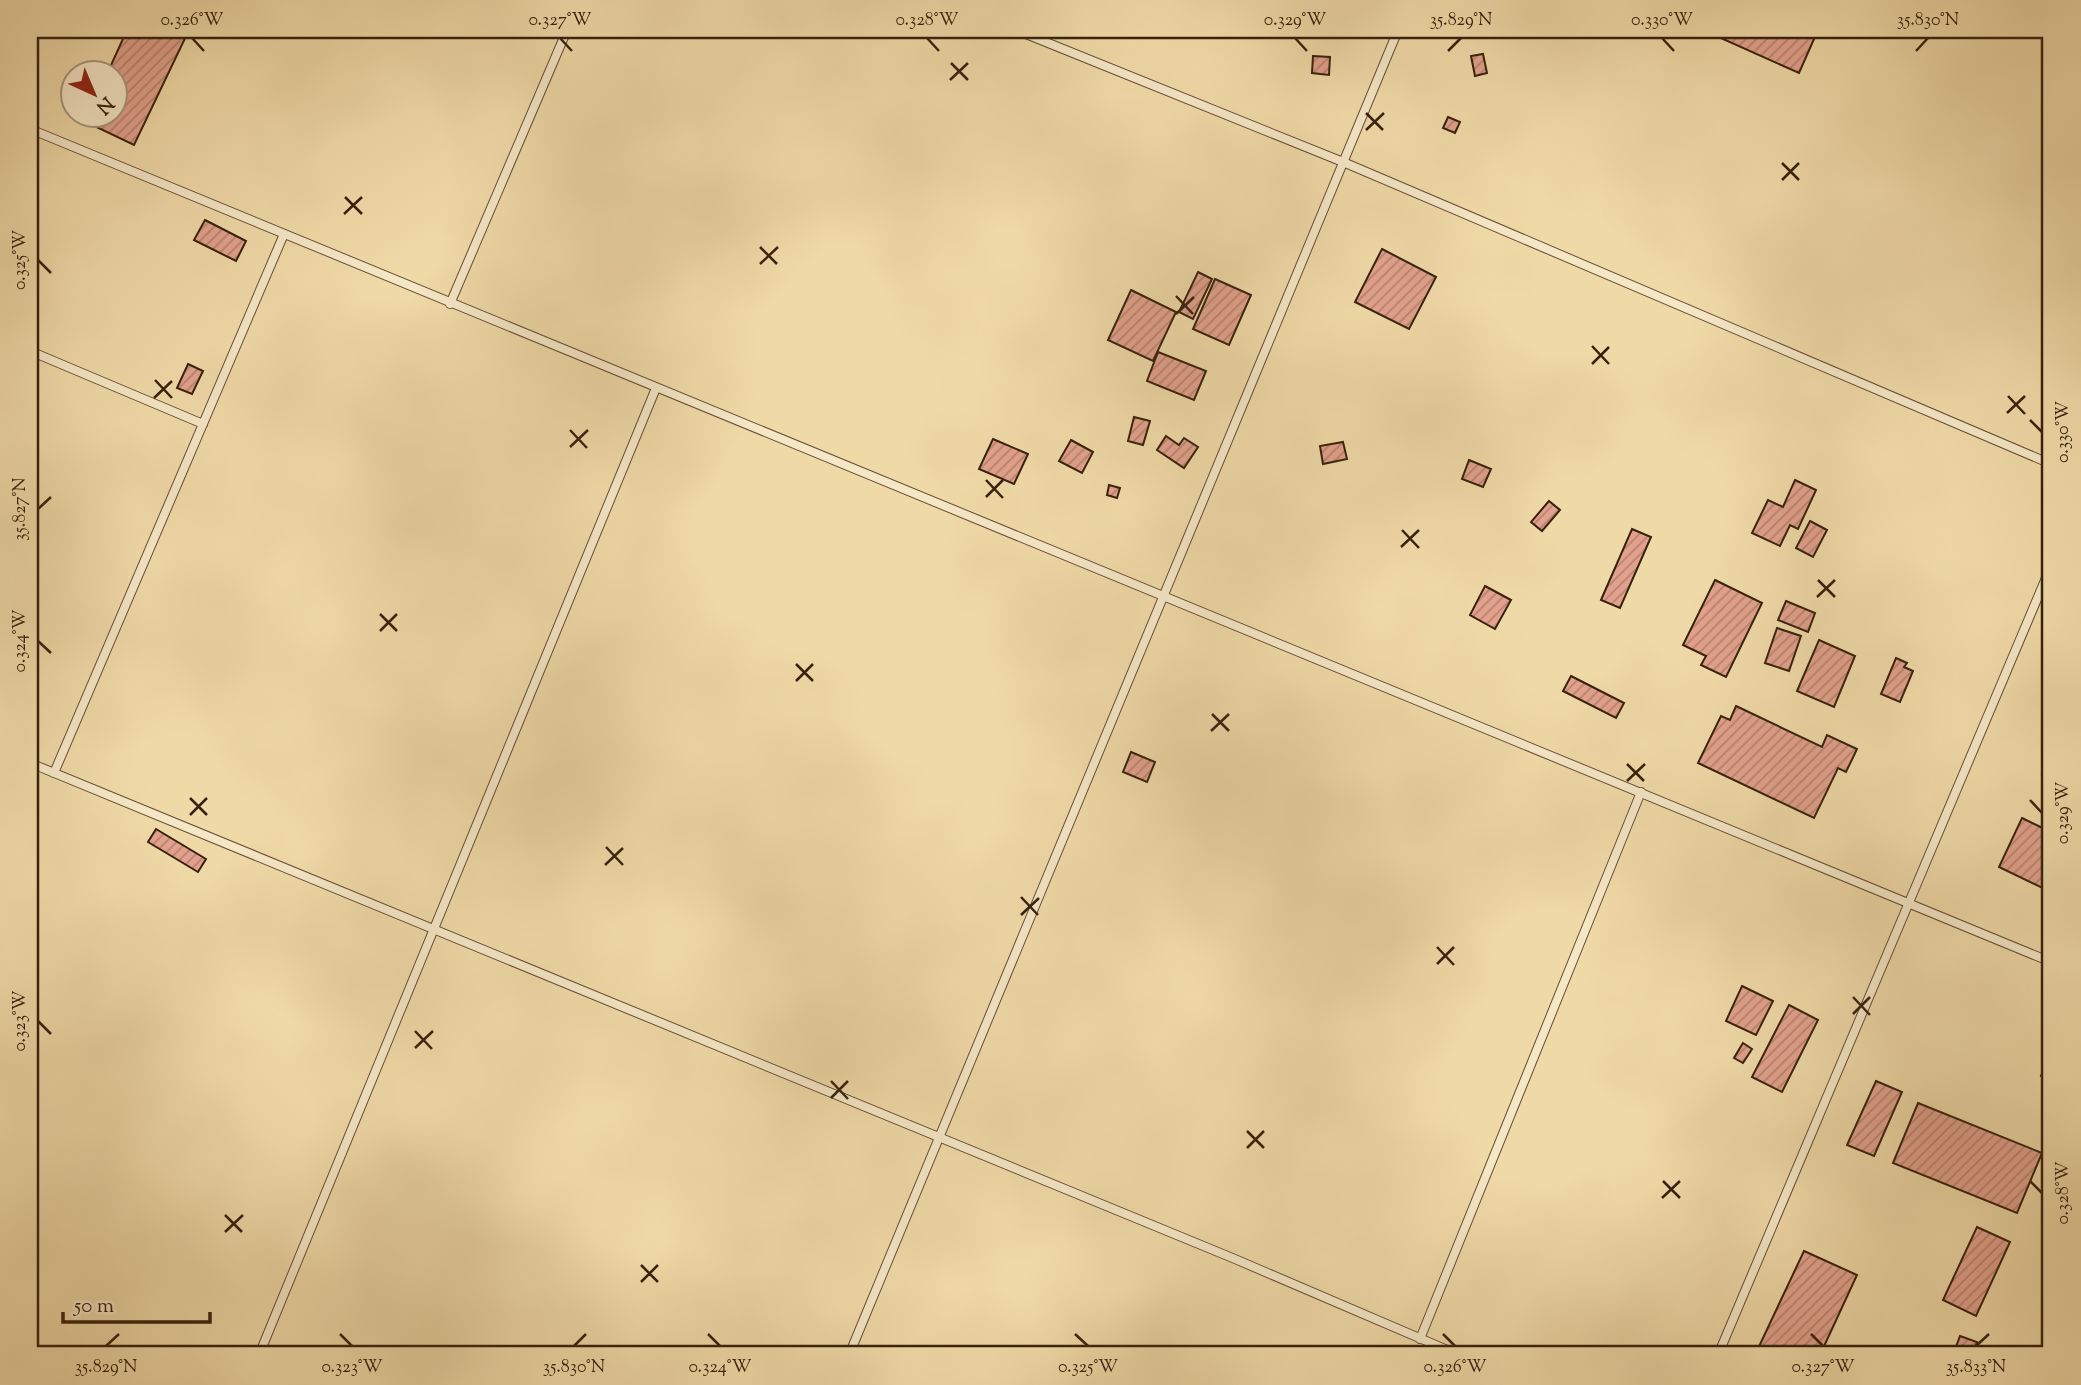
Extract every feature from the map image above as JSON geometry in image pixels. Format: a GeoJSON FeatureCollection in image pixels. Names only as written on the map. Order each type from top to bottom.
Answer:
{"type":"FeatureCollection","features":[{"type":"Feature","properties":{"kind":"lane"},"geometry":{"type":"LineString","coordinates":[[450,304],[567,30]]}},
{"type":"Feature","properties":{"kind":"lane"},"geometry":{"type":"LineString","coordinates":[[1016,30],[1343,162],[2051,464]]}},
{"type":"Feature","properties":{"kind":"lane"},"geometry":{"type":"LineString","coordinates":[[849,1355],[1398,30]]}},
{"type":"Feature","properties":{"kind":"lane"},"geometry":{"type":"LineString","coordinates":[[30,129],[2051,962]]}},
{"type":"Feature","properties":{"kind":"lane"},"geometry":{"type":"LineString","coordinates":[[54,773],[284,234]]}},
{"type":"Feature","properties":{"kind":"lane"},"geometry":{"type":"LineString","coordinates":[[30,351],[203,424]]}},
{"type":"Feature","properties":{"kind":"lane"},"geometry":{"type":"LineString","coordinates":[[259,1355],[656,388]]}},
{"type":"Feature","properties":{"kind":"lane"},"geometry":{"type":"LineString","coordinates":[[1718,1355],[2051,566]]}},
{"type":"Feature","properties":{"kind":"lane"},"geometry":{"type":"LineString","coordinates":[[30,763],[1222,1254],[1459,1355]]}},
{"type":"Feature","properties":{"kind":"lane"},"geometry":{"type":"LineString","coordinates":[[1420,1339],[1641,792]]}},
{"type":"Feature","properties":{"kind":"building"},"geometry":{"type":"Polygon","coordinates":[[[127,30],[189,30],[134,145],[103,130],[130,130],[130,60],[113,60],[127,30]]]}},
{"type":"Feature","properties":{"kind":"building"},"geometry":{"type":"Polygon","coordinates":[[[1703,30],[1818,30],[1799,73],[1703,30]]]}},
{"type":"Feature","properties":{"kind":"building"},"geometry":{"type":"Polygon","coordinates":[[[1483,54],[1487,73],[1475,76],[1471,56],[1483,54]]]}},
{"type":"Feature","properties":{"kind":"building"},"geometry":{"type":"Polygon","coordinates":[[[1313,56],[1330,57],[1329,75],[1312,73],[1313,56]]]}},
{"type":"Feature","properties":{"kind":"building"},"geometry":{"type":"Polygon","coordinates":[[[1448,117],[1460,122],[1455,133],[1443,128],[1448,117]]]}},
{"type":"Feature","properties":{"kind":"building"},"geometry":{"type":"Polygon","coordinates":[[[205,220],[246,241],[236,261],[194,240],[205,220]]]}},
{"type":"Feature","properties":{"kind":"building"},"geometry":{"type":"Polygon","coordinates":[[[1382,249],[1436,277],[1409,329],[1355,302],[1382,249]]]}},
{"type":"Feature","properties":{"kind":"building"},"geometry":{"type":"Polygon","coordinates":[[[1198,272],[1212,279],[1193,319],[1179,312],[1198,272]]]}},
{"type":"Feature","properties":{"kind":"building"},"geometry":{"type":"Polygon","coordinates":[[[1215,279],[1251,295],[1229,345],[1193,329],[1215,279]]]}},
{"type":"Feature","properties":{"kind":"building"},"geometry":{"type":"Polygon","coordinates":[[[1131,290],[1176,312],[1153,361],[1108,340],[1131,290]]]}},
{"type":"Feature","properties":{"kind":"building"},"geometry":{"type":"Polygon","coordinates":[[[1158,352],[1206,371],[1194,400],[1147,381],[1158,352]]]}},
{"type":"Feature","properties":{"kind":"building"},"geometry":{"type":"Polygon","coordinates":[[[188,364],[203,371],[192,394],[177,388],[188,364]]]}},
{"type":"Feature","properties":{"kind":"building"},"geometry":{"type":"Polygon","coordinates":[[[1134,417],[1150,421],[1143,445],[1128,441],[1134,417]]]}},
{"type":"Feature","properties":{"kind":"building"},"geometry":{"type":"Polygon","coordinates":[[[1166,436],[1179,445],[1184,438],[1198,447],[1184,468],[1157,450],[1166,436]]]}},
{"type":"Feature","properties":{"kind":"building"},"geometry":{"type":"Polygon","coordinates":[[[993,439],[1028,454],[1014,484],[979,469],[993,439]]]}},
{"type":"Feature","properties":{"kind":"building"},"geometry":{"type":"Polygon","coordinates":[[[1071,440],[1093,452],[1082,473],[1059,461],[1071,440]]]}},
{"type":"Feature","properties":{"kind":"building"},"geometry":{"type":"Polygon","coordinates":[[[1343,442],[1347,459],[1323,464],[1320,446],[1343,442]]]}},
{"type":"Feature","properties":{"kind":"building"},"geometry":{"type":"Polygon","coordinates":[[[1469,460],[1491,469],[1483,487],[1462,479],[1469,460]]]}},
{"type":"Feature","properties":{"kind":"building"},"geometry":{"type":"Polygon","coordinates":[[[1795,480],[1816,490],[1798,529],[1790,525],[1780,546],[1752,533],[1768,500],[1783,507],[1795,480]]]}},
{"type":"Feature","properties":{"kind":"building"},"geometry":{"type":"Polygon","coordinates":[[[1109,485],[1120,488],[1117,498],[1107,495],[1109,485]]]}},
{"type":"Feature","properties":{"kind":"building"},"geometry":{"type":"Polygon","coordinates":[[[1549,501],[1560,510],[1542,531],[1531,522],[1549,501]]]}},
{"type":"Feature","properties":{"kind":"building"},"geometry":{"type":"Polygon","coordinates":[[[1810,521],[1827,530],[1813,557],[1796,548],[1810,521]]]}},
{"type":"Feature","properties":{"kind":"building"},"geometry":{"type":"Polygon","coordinates":[[[1632,529],[1651,537],[1620,608],[1601,600],[1632,529]]]}},
{"type":"Feature","properties":{"kind":"building"},"geometry":{"type":"Polygon","coordinates":[[[1715,580],[1762,603],[1726,677],[1701,665],[1706,656],[1683,645],[1715,580]]]}},
{"type":"Feature","properties":{"kind":"building"},"geometry":{"type":"Polygon","coordinates":[[[1485,586],[1511,600],[1495,629],[1470,615],[1485,586]]]}},
{"type":"Feature","properties":{"kind":"building"},"geometry":{"type":"Polygon","coordinates":[[[1786,601],[1815,613],[1808,632],[1778,620],[1786,601]]]}},
{"type":"Feature","properties":{"kind":"building"},"geometry":{"type":"Polygon","coordinates":[[[1777,628],[1801,636],[1789,671],[1765,663],[1777,628]]]}},
{"type":"Feature","properties":{"kind":"building"},"geometry":{"type":"Polygon","coordinates":[[[1819,640],[1855,656],[1834,707],[1797,691],[1819,640]]]}},
{"type":"Feature","properties":{"kind":"building"},"geometry":{"type":"Polygon","coordinates":[[[1896,658],[1907,663],[1904,667],[1913,671],[1900,702],[1881,694],[1896,658]]]}},
{"type":"Feature","properties":{"kind":"building"},"geometry":{"type":"Polygon","coordinates":[[[1571,676],[1624,703],[1616,718],[1563,691],[1571,676]]]}},
{"type":"Feature","properties":{"kind":"building"},"geometry":{"type":"Polygon","coordinates":[[[1736,706],[1822,747],[1827,735],[1857,749],[1846,772],[1838,768],[1814,818],[1698,763],[1721,716],[1730,720],[1736,706]]]}},
{"type":"Feature","properties":{"kind":"building"},"geometry":{"type":"Polygon","coordinates":[[[1131,752],[1155,762],[1147,782],[1123,772],[1131,752]]]}},
{"type":"Feature","properties":{"kind":"building"},"geometry":{"type":"Polygon","coordinates":[[[2051,753],[2051,778],[2042,774],[2051,753]]]}},
{"type":"Feature","properties":{"kind":"building"},"geometry":{"type":"Polygon","coordinates":[[[2022,818],[2051,832],[2051,892],[1999,867],[2022,818]]]}},
{"type":"Feature","properties":{"kind":"building"},"geometry":{"type":"Polygon","coordinates":[[[156,829],[206,859],[198,872],[148,842],[156,829]]]}},
{"type":"Feature","properties":{"kind":"building"},"geometry":{"type":"Polygon","coordinates":[[[1742,986],[1773,1001],[1756,1035],[1726,1021],[1742,986]]]}},
{"type":"Feature","properties":{"kind":"building"},"geometry":{"type":"Polygon","coordinates":[[[1789,1005],[1818,1020],[1782,1092],[1752,1077],[1789,1005]]]}},
{"type":"Feature","properties":{"kind":"building"},"geometry":{"type":"Polygon","coordinates":[[[1743,1043],[1752,1049],[1743,1063],[1734,1058],[1743,1043]]]}},
{"type":"Feature","properties":{"kind":"building"},"geometry":{"type":"Polygon","coordinates":[[[2051,1055],[2051,1081],[2041,1076],[2051,1055]]]}},
{"type":"Feature","properties":{"kind":"building"},"geometry":{"type":"Polygon","coordinates":[[[1876,1081],[1902,1092],[1874,1156],[1847,1145],[1876,1081]]]}},
{"type":"Feature","properties":{"kind":"building"},"geometry":{"type":"Polygon","coordinates":[[[1918,1103],[2042,1153],[2017,1213],[1893,1163],[1918,1103]]]}},
{"type":"Feature","properties":{"kind":"building"},"geometry":{"type":"Polygon","coordinates":[[[1977,1227],[2010,1242],[1976,1316],[1943,1300],[1977,1227]]]}},
{"type":"Feature","properties":{"kind":"building"},"geometry":{"type":"Polygon","coordinates":[[[1804,1251],[1857,1275],[1820,1355],[1755,1355],[1804,1251]]]}},
{"type":"Feature","properties":{"kind":"building"},"geometry":{"type":"Polygon","coordinates":[[[1960,1336],[1977,1342],[1973,1355],[1953,1355],[1960,1336]]]}}]}
